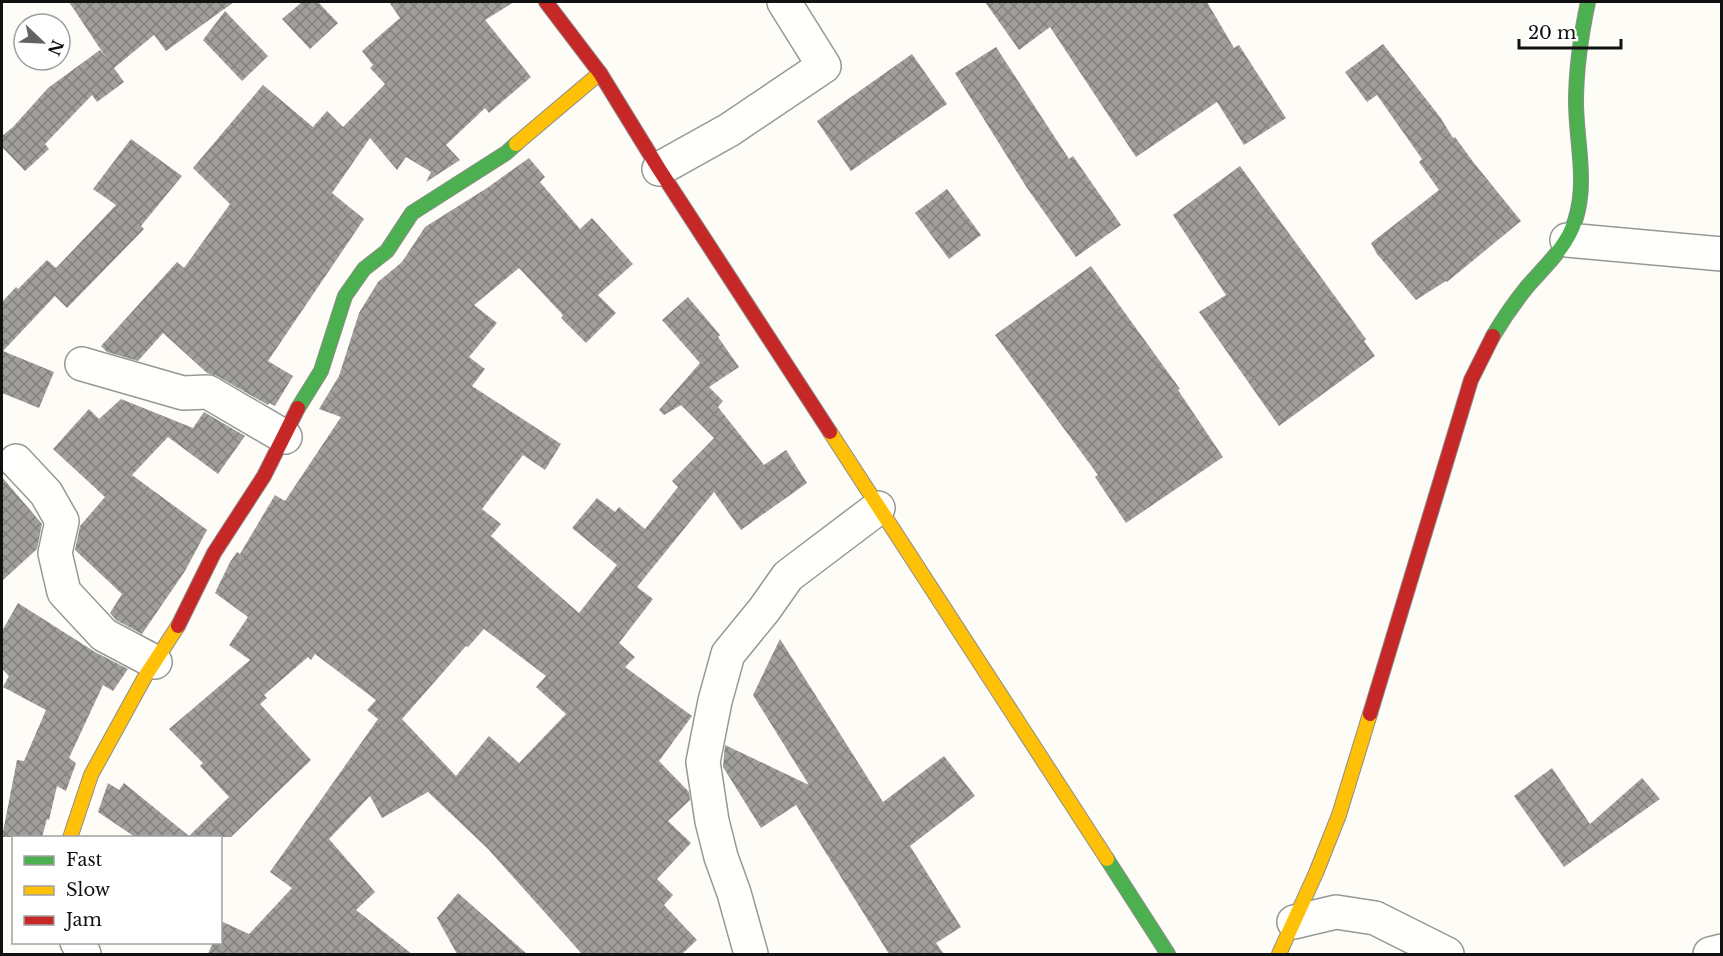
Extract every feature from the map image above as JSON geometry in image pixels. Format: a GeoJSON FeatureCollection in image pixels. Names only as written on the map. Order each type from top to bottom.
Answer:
{"type":"FeatureCollection","features":[{"type":"Feature","properties":{"kind":"street"},"geometry":{"type":"LineString","coordinates":[[546,2],[600,73],[659,169],[1168,954]]}},
{"type":"Feature","properties":{"kind":"street"},"geometry":{"type":"LineString","coordinates":[[659,169],[729,130],[824,66],[784,2]]}},
{"type":"Feature","properties":{"kind":"street"},"geometry":{"type":"LineString","coordinates":[[1279,954],[1339,815],[1471,380],[1491,337],[1519,296],[1546,268],[1567,240],[1579,207],[1581,170],[1576,112],[1581,32],[1588,2]]}},
{"type":"Feature","properties":{"kind":"street"},"geometry":{"type":"LineString","coordinates":[[70,836],[91,775],[154,663],[182,620],[214,553],[247,504],[285,437],[298,408],[321,371],[345,296],[364,268],[387,251],[412,213],[506,153],[600,73]]}},
{"type":"Feature","properties":{"kind":"street"},"geometry":{"type":"LineString","coordinates":[[1567,240],[1722,254]]}},
{"type":"Feature","properties":{"kind":"street"},"geometry":{"type":"LineString","coordinates":[[82,364],[183,393],[208,392],[285,437]]}},
{"type":"Feature","properties":{"kind":"street"},"geometry":{"type":"LineString","coordinates":[[6,460],[46,493],[62,521],[56,553],[64,592],[104,635],[154,663]]}},
{"type":"Feature","properties":{"kind":"street"},"geometry":{"type":"LineString","coordinates":[[751,954],[712,821],[703,762],[715,701],[728,654],[788,576],[878,508]]}},
{"type":"Feature","properties":{"kind":"street"},"geometry":{"type":"LineString","coordinates":[[1294,922],[1336,912],[1376,918],[1447,954]]}},
{"type":"Feature","properties":{"kind":"street"},"geometry":{"type":"LineString","coordinates":[[1710,954],[1722,951]]}},
{"type":"Feature","properties":{"kind":"building"},"geometry":{"type":"Polygon","coordinates":[[[69,2],[234,2],[166,51],[154,35],[114,68],[124,82],[97,102],[92,95],[45,144],[49,149],[25,171],[2,147],[2,136],[48,88],[100,50],[107,59],[69,2]]]}},
{"type":"Feature","properties":{"kind":"building"},"geometry":{"type":"Polygon","coordinates":[[[302,2],[318,2],[338,23],[310,49],[282,19],[302,2]]]}},
{"type":"Feature","properties":{"kind":"building"},"geometry":{"type":"Polygon","coordinates":[[[389,2],[514,2],[485,20],[531,77],[489,113],[485,108],[446,145],[460,160],[426,182],[431,172],[406,157],[397,170],[370,138],[332,193],[364,219],[268,361],[293,376],[275,406],[269,403],[268,405],[217,376],[207,373],[163,333],[138,361],[107,352],[101,346],[177,262],[184,268],[230,204],[193,168],[263,85],[313,127],[327,111],[343,127],[385,84],[370,68],[373,65],[362,51],[400,18],[389,2]]]}},
{"type":"Feature","properties":{"kind":"building"},"geometry":{"type":"Polygon","coordinates":[[[985,2],[1207,2],[1234,48],[1239,45],[1286,118],[1244,145],[1217,102],[1136,157],[1050,27],[1019,50],[985,2]]]}},
{"type":"Feature","properties":{"kind":"building"},"geometry":{"type":"Polygon","coordinates":[[[225,11],[268,56],[242,81],[203,40],[225,11]]]}},
{"type":"Feature","properties":{"kind":"building"},"geometry":{"type":"Polygon","coordinates":[[[1383,44],[1440,117],[1453,138],[1455,137],[1521,221],[1447,282],[1416,300],[1377,254],[1371,243],[1439,190],[1419,162],[1422,159],[1377,95],[1367,102],[1345,72],[1383,44]]]}},
{"type":"Feature","properties":{"kind":"building"},"geometry":{"type":"Polygon","coordinates":[[[996,47],[1069,159],[1073,156],[1121,225],[1076,257],[1027,188],[955,73],[996,47]]]}},
{"type":"Feature","properties":{"kind":"building"},"geometry":{"type":"Polygon","coordinates":[[[912,54],[947,104],[851,171],[817,121],[912,54]]]}},
{"type":"Feature","properties":{"kind":"building"},"geometry":{"type":"Polygon","coordinates":[[[131,139],[182,176],[141,226],[144,229],[67,308],[55,296],[3,351],[54,372],[39,408],[2,393],[2,302],[47,260],[56,268],[116,205],[93,189],[131,139]]]}},
{"type":"Feature","properties":{"kind":"building"},"geometry":{"type":"Polygon","coordinates":[[[529,158],[545,177],[540,182],[580,229],[592,218],[633,264],[598,295],[616,313],[586,343],[561,318],[563,315],[519,268],[474,305],[497,323],[469,357],[485,369],[472,386],[561,444],[545,470],[523,455],[482,509],[501,524],[491,536],[579,613],[617,565],[572,528],[597,498],[615,512],[619,507],[645,529],[678,487],[672,481],[714,438],[681,405],[664,415],[659,410],[700,363],[662,320],[688,297],[720,335],[718,337],[739,367],[709,387],[723,401],[718,407],[764,465],[786,450],[807,483],[741,530],[714,492],[637,587],[653,599],[619,643],[635,657],[625,667],[692,716],[659,761],[689,792],[690,800],[668,821],[691,843],[657,879],[673,895],[664,905],[697,940],[682,954],[582,954],[488,849],[428,792],[382,818],[370,796],[329,839],[375,892],[356,910],[412,954],[208,954],[212,944],[222,944],[223,922],[249,934],[292,888],[270,872],[378,719],[367,710],[376,700],[315,654],[311,660],[308,657],[264,695],[267,698],[260,704],[311,760],[231,837],[189,836],[229,797],[200,766],[203,763],[169,729],[250,660],[229,645],[248,617],[215,593],[230,562],[237,552],[240,554],[275,495],[285,501],[341,417],[319,409],[339,376],[359,313],[378,282],[402,262],[425,227],[529,158]],[[484,629],[468,647],[466,646],[402,719],[456,776],[489,736],[519,763],[566,714],[536,687],[546,676],[484,629]]]}},
{"type":"Feature","properties":{"kind":"building"},"geometry":{"type":"Polygon","coordinates":[[[1240,166],[1366,339],[1364,341],[1375,356],[1279,426],[1199,312],[1226,295],[1173,215],[1240,166]]]}},
{"type":"Feature","properties":{"kind":"building"},"geometry":{"type":"Polygon","coordinates":[[[947,189],[981,235],[949,259],[915,213],[947,189]]]}},
{"type":"Feature","properties":{"kind":"building"},"geometry":{"type":"Polygon","coordinates":[[[1091,266],[1180,389],[1178,390],[1223,457],[1126,523],[1095,477],[1098,475],[995,335],[1091,266]]]}},
{"type":"Feature","properties":{"kind":"building"},"geometry":{"type":"Polygon","coordinates":[[[121,399],[193,428],[204,412],[245,436],[218,474],[168,437],[132,475],[207,530],[185,571],[142,634],[116,620],[110,613],[122,594],[75,550],[80,526],[105,497],[53,449],[89,409],[99,419],[121,399]]]}},
{"type":"Feature","properties":{"kind":"building"},"geometry":{"type":"Polygon","coordinates":[[[2,477],[42,524],[37,549],[2,581],[2,477]]]}},
{"type":"Feature","properties":{"kind":"building"},"geometry":{"type":"Polygon","coordinates":[[[18,603],[95,652],[128,669],[113,691],[103,685],[69,758],[76,763],[66,791],[57,786],[49,820],[47,819],[42,836],[2,837],[17,760],[24,761],[46,710],[3,687],[9,676],[2,669],[2,631],[18,603]]]}},
{"type":"Feature","properties":{"kind":"building"},"geometry":{"type":"Polygon","coordinates":[[[780,639],[883,802],[944,756],[975,796],[910,846],[961,927],[936,943],[944,954],[889,954],[796,805],[761,828],[723,767],[725,745],[809,785],[753,695],[780,639]]]}},
{"type":"Feature","properties":{"kind":"building"},"geometry":{"type":"Polygon","coordinates":[[[1552,768],[1590,824],[1642,778],[1660,799],[1564,867],[1514,796],[1552,768]]]}},
{"type":"Feature","properties":{"kind":"building"},"geometry":{"type":"Polygon","coordinates":[[[108,783],[119,790],[124,783],[189,836],[134,836],[98,812],[108,783]]]}},
{"type":"Feature","properties":{"kind":"building"},"geometry":{"type":"Polygon","coordinates":[[[458,893],[527,954],[457,954],[437,918],[458,893]]]}},
{"type":"Feature","properties":{"kind":"traffic: fast"},"geometry":{"type":"LineString","coordinates":[[1493,336],[1522,293],[1561,248],[1575,221],[1581,191],[1576,117],[1577,77],[1588,2]]}},
{"type":"Feature","properties":{"kind":"traffic: fast"},"geometry":{"type":"LineString","coordinates":[[298,408],[321,371],[345,296],[364,269],[387,251],[412,213],[506,153],[516,144]]}},
{"type":"Feature","properties":{"kind":"traffic: fast"},"geometry":{"type":"LineString","coordinates":[[1107,859],[1168,954]]}},
{"type":"Feature","properties":{"kind":"traffic: slow"},"geometry":{"type":"LineString","coordinates":[[516,144],[600,73]]}},
{"type":"Feature","properties":{"kind":"traffic: slow"},"geometry":{"type":"LineString","coordinates":[[830,432],[1107,859]]}},
{"type":"Feature","properties":{"kind":"traffic: slow"},"geometry":{"type":"LineString","coordinates":[[71,836],[91,775],[146,675],[178,626]]}},
{"type":"Feature","properties":{"kind":"traffic: slow"},"geometry":{"type":"LineString","coordinates":[[1279,954],[1316,873],[1339,815],[1370,714]]}},
{"type":"Feature","properties":{"kind":"traffic: jam"},"geometry":{"type":"LineString","coordinates":[[546,2],[600,73],[659,169],[830,432]]}},
{"type":"Feature","properties":{"kind":"traffic: jam"},"geometry":{"type":"LineString","coordinates":[[1370,714],[1471,380],[1493,336]]}},
{"type":"Feature","properties":{"kind":"traffic: jam"},"geometry":{"type":"LineString","coordinates":[[178,626],[214,553],[264,476],[298,408]]}}]}
